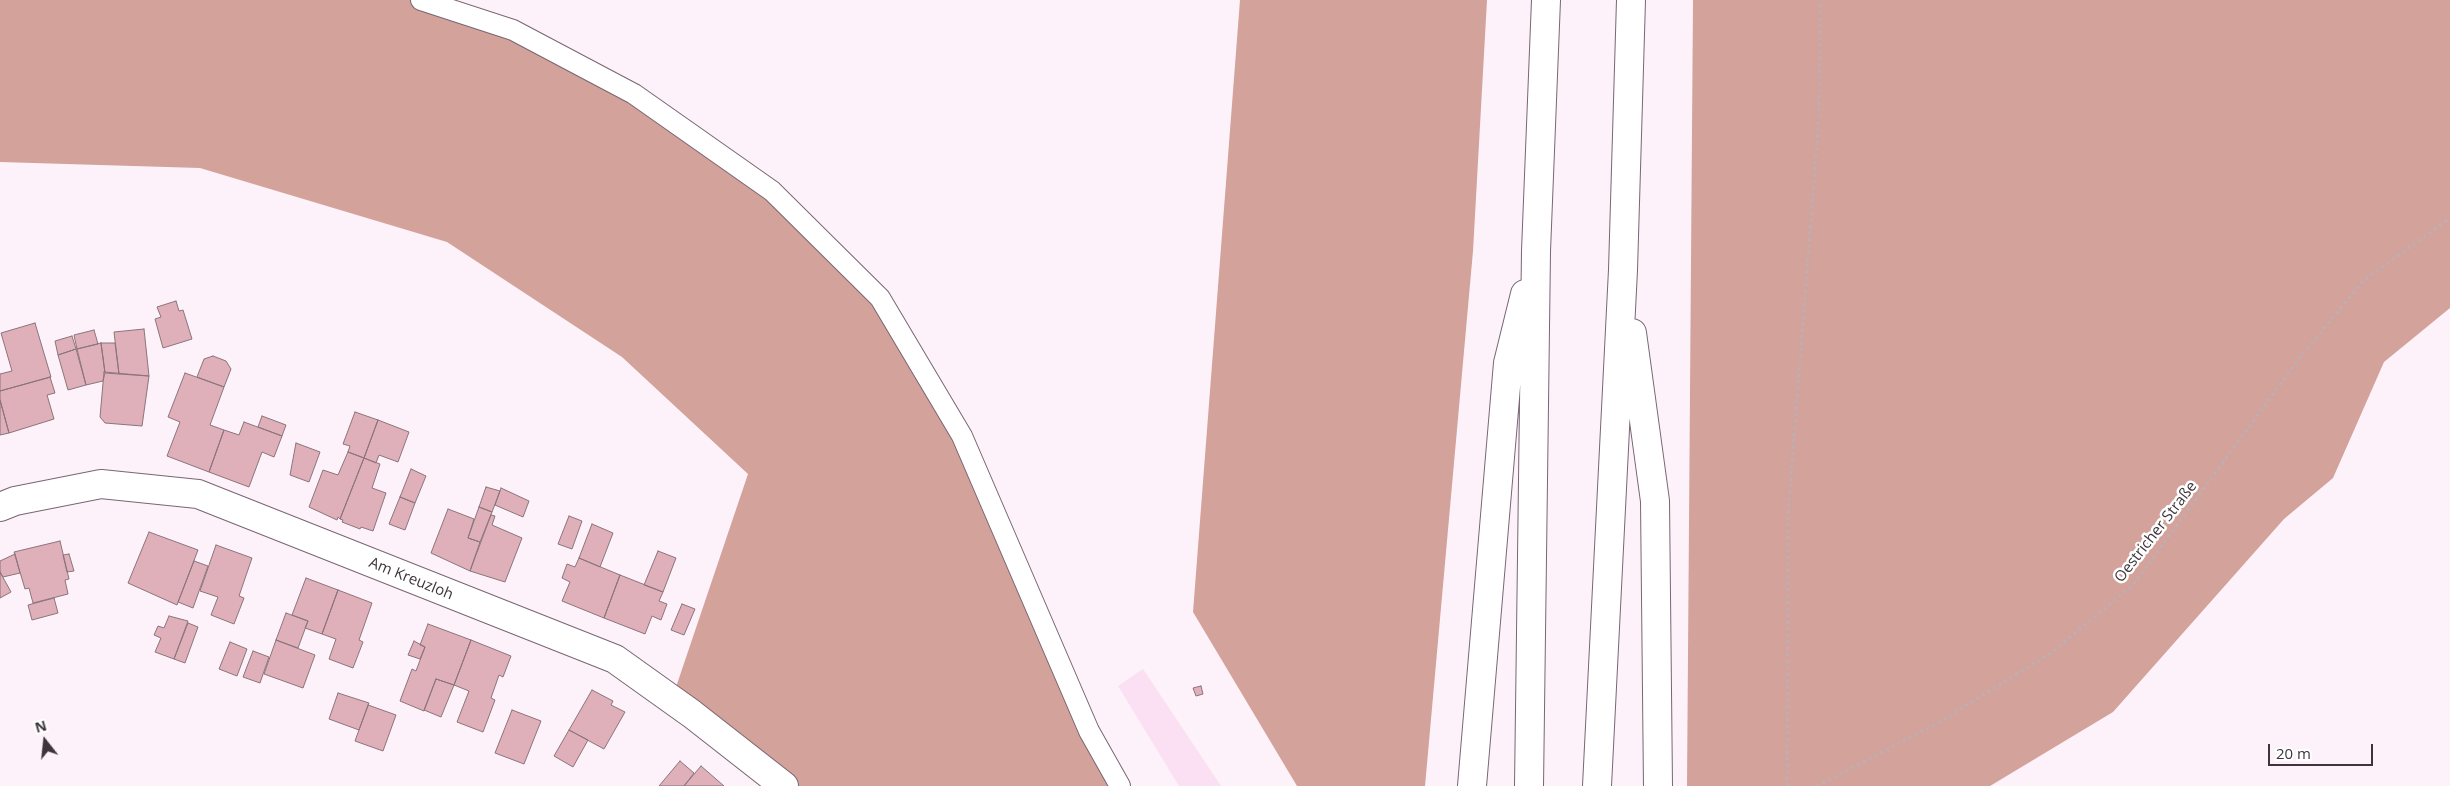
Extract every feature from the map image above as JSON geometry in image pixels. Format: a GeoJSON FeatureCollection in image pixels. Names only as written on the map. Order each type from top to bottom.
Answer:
{"type":"FeatureCollection","features":[{"type":"Feature","properties":{"kind":"main road"},"geometry":{"type":"LineString","coordinates":[[1529,786],[1536,251],[1546,0]]}},
{"type":"Feature","properties":{"kind":"main road"},"geometry":{"type":"LineString","coordinates":[[1597,786],[1623,270],[1631,0]]}},
{"type":"Feature","properties":{"kind":"main road"},"geometry":{"type":"LineString","coordinates":[[1472,786],[1508,363],[1536,251]]}},
{"type":"Feature","properties":{"kind":"main road"},"geometry":{"type":"LineString","coordinates":[[1623,270],[1655,501],[1658,786]]}},
{"type":"Feature","properties":{"kind":"main road","name":"Am Kreuzloh"},"geometry":{"type":"LineString","coordinates":[[0,507],[15,500],[102,484],[198,494],[614,659],[692,714],[784,786]]}},
{"type":"Feature","properties":{"kind":"lane"},"geometry":{"type":"LineString","coordinates":[[421,0],[513,30],[634,94],[772,191],[880,298],[962,436],[1089,731],[1120,786]]}},
{"type":"Feature","properties":{"kind":"path"},"geometry":{"type":"LineString","coordinates":[[1787,786],[1788,515],[1820,116],[1820,0]]}},
{"type":"Feature","properties":{"kind":"path","name":"Oestricher Straße"},"geometry":{"type":"LineString","coordinates":[[1817,786],[1940,722],[2052,652],[2134,585],[2301,356],[2363,281],[2450,218]]}},
{"type":"Feature","properties":{"kind":"shaded area"},"geometry":{"type":"Polygon","coordinates":[[[0,0],[417,0],[513,32],[634,95],[773,192],[880,301],[962,436],[1118,786],[793,786],[673,696],[748,474],[622,357],[447,242],[200,168],[0,162],[0,0]]]}},
{"type":"Feature","properties":{"kind":"shaded area"},"geometry":{"type":"Polygon","coordinates":[[[1240,0],[1487,0],[1473,251],[1425,786],[1297,786],[1193,612],[1240,0]]]}},
{"type":"Feature","properties":{"kind":"shaded area"},"geometry":{"type":"Polygon","coordinates":[[[1693,0],[2450,0],[2450,308],[2384,362],[2333,478],[2284,519],[2113,712],[1990,786],[1687,786],[1693,0]]]}},
{"type":"Feature","properties":{"kind":"shaded area"},"geometry":{"type":"Polygon","coordinates":[[[1143,669],[1221,786],[1179,786],[1118,686],[1143,669]]]}},
{"type":"Feature","properties":{"kind":"building"},"geometry":{"type":"Polygon","coordinates":[[[176,301],[179,311],[183,310],[192,339],[163,348],[155,319],[161,317],[157,307],[176,301]]]}},
{"type":"Feature","properties":{"kind":"building"},"geometry":{"type":"Polygon","coordinates":[[[35,323],[51,377],[0,391],[0,374],[12,371],[1,333],[35,323]]]}},
{"type":"Feature","properties":{"kind":"building"},"geometry":{"type":"Polygon","coordinates":[[[144,329],[149,376],[119,374],[114,332],[144,329]]]}},
{"type":"Feature","properties":{"kind":"building"},"geometry":{"type":"Polygon","coordinates":[[[94,330],[98,344],[77,349],[74,335],[94,330]]]}},
{"type":"Feature","properties":{"kind":"building"},"geometry":{"type":"Polygon","coordinates":[[[72,336],[76,349],[58,355],[55,341],[72,336]]]}},
{"type":"Feature","properties":{"kind":"building"},"geometry":{"type":"Polygon","coordinates":[[[101,343],[105,373],[103,381],[86,385],[77,349],[101,343]]]}},
{"type":"Feature","properties":{"kind":"building"},"geometry":{"type":"Polygon","coordinates":[[[101,343],[115,343],[119,374],[105,373],[101,343]]]}},
{"type":"Feature","properties":{"kind":"building"},"geometry":{"type":"Polygon","coordinates":[[[76,349],[86,385],[68,390],[58,355],[76,349]]]}},
{"type":"Feature","properties":{"kind":"building"},"geometry":{"type":"Polygon","coordinates":[[[213,356],[226,361],[231,369],[224,387],[197,377],[204,359],[213,356]]]}},
{"type":"Feature","properties":{"kind":"building"},"geometry":{"type":"Polygon","coordinates":[[[104,372],[149,376],[142,426],[105,423],[100,417],[104,372]]]}},
{"type":"Feature","properties":{"kind":"building"},"geometry":{"type":"Polygon","coordinates":[[[185,373],[224,387],[210,425],[224,430],[209,472],[167,456],[180,422],[168,417],[185,373]]]}},
{"type":"Feature","properties":{"kind":"building"},"geometry":{"type":"Polygon","coordinates":[[[50,377],[55,393],[47,395],[54,419],[9,433],[0,400],[0,391],[50,377]]]}},
{"type":"Feature","properties":{"kind":"building"},"geometry":{"type":"Polygon","coordinates":[[[0,400],[9,433],[0,435],[0,400]]]}},
{"type":"Feature","properties":{"kind":"building"},"geometry":{"type":"Polygon","coordinates":[[[355,412],[378,420],[364,458],[348,452],[350,446],[343,444],[355,412]]]}},
{"type":"Feature","properties":{"kind":"building"},"geometry":{"type":"Polygon","coordinates":[[[262,416],[286,425],[282,436],[258,427],[262,416]]]}},
{"type":"Feature","properties":{"kind":"building"},"geometry":{"type":"Polygon","coordinates":[[[378,420],[409,432],[398,462],[379,455],[376,463],[364,458],[378,420]]]}},
{"type":"Feature","properties":{"kind":"building"},"geometry":{"type":"Polygon","coordinates":[[[244,422],[282,436],[274,457],[262,452],[249,487],[209,472],[224,430],[239,435],[244,422]]]}},
{"type":"Feature","properties":{"kind":"building"},"geometry":{"type":"Polygon","coordinates":[[[296,443],[320,452],[309,482],[290,475],[296,443]]]}},
{"type":"Feature","properties":{"kind":"building"},"geometry":{"type":"Polygon","coordinates":[[[348,452],[364,458],[340,519],[338,517],[337,520],[309,507],[323,470],[338,475],[348,452]]]}},
{"type":"Feature","properties":{"kind":"building"},"geometry":{"type":"Polygon","coordinates":[[[364,458],[380,464],[372,488],[386,493],[373,531],[361,527],[360,529],[342,522],[343,520],[340,519],[364,458]]]}},
{"type":"Feature","properties":{"kind":"building"},"geometry":{"type":"Polygon","coordinates":[[[411,469],[426,476],[415,503],[400,497],[411,469]]]}},
{"type":"Feature","properties":{"kind":"building"},"geometry":{"type":"Polygon","coordinates":[[[486,487],[500,491],[492,512],[479,507],[486,487]]]}},
{"type":"Feature","properties":{"kind":"building"},"geometry":{"type":"Polygon","coordinates":[[[501,488],[529,501],[523,517],[495,505],[501,488]]]}},
{"type":"Feature","properties":{"kind":"building"},"geometry":{"type":"Polygon","coordinates":[[[400,497],[415,503],[405,530],[389,524],[400,497]]]}},
{"type":"Feature","properties":{"kind":"building"},"geometry":{"type":"Polygon","coordinates":[[[479,507],[492,512],[480,542],[468,538],[479,507]]]}},
{"type":"Feature","properties":{"kind":"building"},"geometry":{"type":"Polygon","coordinates":[[[448,509],[474,519],[468,538],[480,542],[470,571],[431,553],[448,509]]]}},
{"type":"Feature","properties":{"kind":"building"},"geometry":{"type":"Polygon","coordinates":[[[491,515],[495,516],[492,525],[522,538],[505,582],[470,571],[491,515]]]}},
{"type":"Feature","properties":{"kind":"building"},"geometry":{"type":"Polygon","coordinates":[[[569,516],[582,521],[572,549],[558,544],[569,516]]]}},
{"type":"Feature","properties":{"kind":"building"},"geometry":{"type":"Polygon","coordinates":[[[592,524],[613,533],[600,567],[579,558],[592,524]]]}},
{"type":"Feature","properties":{"kind":"building"},"geometry":{"type":"Polygon","coordinates":[[[149,532],[198,550],[177,605],[128,583],[149,532]]]}},
{"type":"Feature","properties":{"kind":"building"},"geometry":{"type":"Polygon","coordinates":[[[60,541],[69,579],[65,580],[68,594],[33,603],[29,588],[25,589],[14,552],[60,541]]]}},
{"type":"Feature","properties":{"kind":"building"},"geometry":{"type":"Polygon","coordinates":[[[216,545],[252,558],[239,596],[244,598],[234,624],[211,615],[218,597],[200,591],[216,545]]]}},
{"type":"Feature","properties":{"kind":"building"},"geometry":{"type":"Polygon","coordinates":[[[658,551],[676,558],[663,592],[644,585],[658,551]]]}},
{"type":"Feature","properties":{"kind":"building"},"geometry":{"type":"Polygon","coordinates":[[[15,554],[20,573],[3,577],[0,572],[0,561],[15,554]]]}},
{"type":"Feature","properties":{"kind":"building"},"geometry":{"type":"Polygon","coordinates":[[[69,554],[74,571],[67,572],[63,555],[69,554]]]}},
{"type":"Feature","properties":{"kind":"building"},"geometry":{"type":"Polygon","coordinates":[[[579,558],[620,575],[604,618],[562,601],[570,582],[562,578],[567,564],[575,567],[579,558]]]}},
{"type":"Feature","properties":{"kind":"building"},"geometry":{"type":"Polygon","coordinates":[[[194,561],[208,566],[193,608],[178,602],[194,561]]]}},
{"type":"Feature","properties":{"kind":"building"},"geometry":{"type":"Polygon","coordinates":[[[0,572],[11,592],[0,598],[0,572]]]}},
{"type":"Feature","properties":{"kind":"building"},"geometry":{"type":"Polygon","coordinates":[[[620,575],[663,592],[659,601],[667,604],[661,620],[652,616],[645,634],[604,618],[620,575]]]}},
{"type":"Feature","properties":{"kind":"building"},"geometry":{"type":"Polygon","coordinates":[[[306,578],[338,590],[322,634],[305,628],[308,621],[292,615],[306,578]]]}},
{"type":"Feature","properties":{"kind":"building"},"geometry":{"type":"Polygon","coordinates":[[[338,590],[372,603],[359,640],[363,642],[353,668],[329,659],[336,639],[322,634],[338,590]]]}},
{"type":"Feature","properties":{"kind":"building"},"geometry":{"type":"Polygon","coordinates":[[[54,598],[58,613],[32,620],[28,605],[54,598]]]}},
{"type":"Feature","properties":{"kind":"building"},"geometry":{"type":"Polygon","coordinates":[[[682,604],[695,609],[684,635],[671,630],[682,604]]]}},
{"type":"Feature","properties":{"kind":"building"},"geometry":{"type":"Polygon","coordinates":[[[286,613],[308,621],[298,648],[276,640],[286,613]]]}},
{"type":"Feature","properties":{"kind":"building"},"geometry":{"type":"Polygon","coordinates":[[[169,616],[188,621],[174,659],[155,652],[161,638],[154,635],[158,626],[164,628],[169,616]]]}},
{"type":"Feature","properties":{"kind":"building"},"geometry":{"type":"Polygon","coordinates":[[[188,623],[198,627],[185,663],[174,659],[188,623]]]}},
{"type":"Feature","properties":{"kind":"building"},"geometry":{"type":"Polygon","coordinates":[[[428,624],[471,640],[454,685],[436,679],[424,711],[400,701],[412,669],[416,671],[425,647],[420,645],[428,624]]]}},
{"type":"Feature","properties":{"kind":"building"},"geometry":{"type":"Polygon","coordinates":[[[276,640],[315,655],[303,688],[264,674],[276,640]]]}},
{"type":"Feature","properties":{"kind":"building"},"geometry":{"type":"Polygon","coordinates":[[[471,640],[511,656],[503,677],[499,675],[491,698],[495,700],[483,732],[457,722],[469,691],[454,685],[471,640]]]}},
{"type":"Feature","properties":{"kind":"building"},"geometry":{"type":"Polygon","coordinates":[[[414,641],[425,647],[420,659],[408,655],[414,641]]]}},
{"type":"Feature","properties":{"kind":"building"},"geometry":{"type":"Polygon","coordinates":[[[230,642],[247,649],[237,676],[219,669],[230,642]]]}},
{"type":"Feature","properties":{"kind":"building"},"geometry":{"type":"Polygon","coordinates":[[[253,651],[269,657],[260,683],[243,677],[253,651]]]}},
{"type":"Feature","properties":{"kind":"building"},"geometry":{"type":"Polygon","coordinates":[[[436,679],[454,685],[441,717],[424,710],[436,679]]]}},
{"type":"Feature","properties":{"kind":"building"},"geometry":{"type":"Polygon","coordinates":[[[1201,686],[1203,694],[1196,696],[1193,688],[1201,686]]]}},
{"type":"Feature","properties":{"kind":"building"},"geometry":{"type":"Polygon","coordinates":[[[592,690],[613,701],[611,705],[625,712],[604,749],[569,730],[592,690]]]}},
{"type":"Feature","properties":{"kind":"building"},"geometry":{"type":"Polygon","coordinates":[[[338,693],[369,703],[359,730],[329,719],[338,693]]]}},
{"type":"Feature","properties":{"kind":"building"},"geometry":{"type":"Polygon","coordinates":[[[368,705],[396,715],[383,751],[355,741],[368,705]]]}},
{"type":"Feature","properties":{"kind":"building"},"geometry":{"type":"Polygon","coordinates":[[[512,710],[541,721],[524,764],[495,753],[512,710]]]}},
{"type":"Feature","properties":{"kind":"building"},"geometry":{"type":"Polygon","coordinates":[[[569,730],[588,740],[573,767],[554,756],[569,730]]]}},
{"type":"Feature","properties":{"kind":"building"},"geometry":{"type":"Polygon","coordinates":[[[680,761],[694,773],[684,786],[659,786],[680,761]]]}},
{"type":"Feature","properties":{"kind":"building"},"geometry":{"type":"Polygon","coordinates":[[[701,766],[724,786],[684,786],[701,766]]]}}]}
